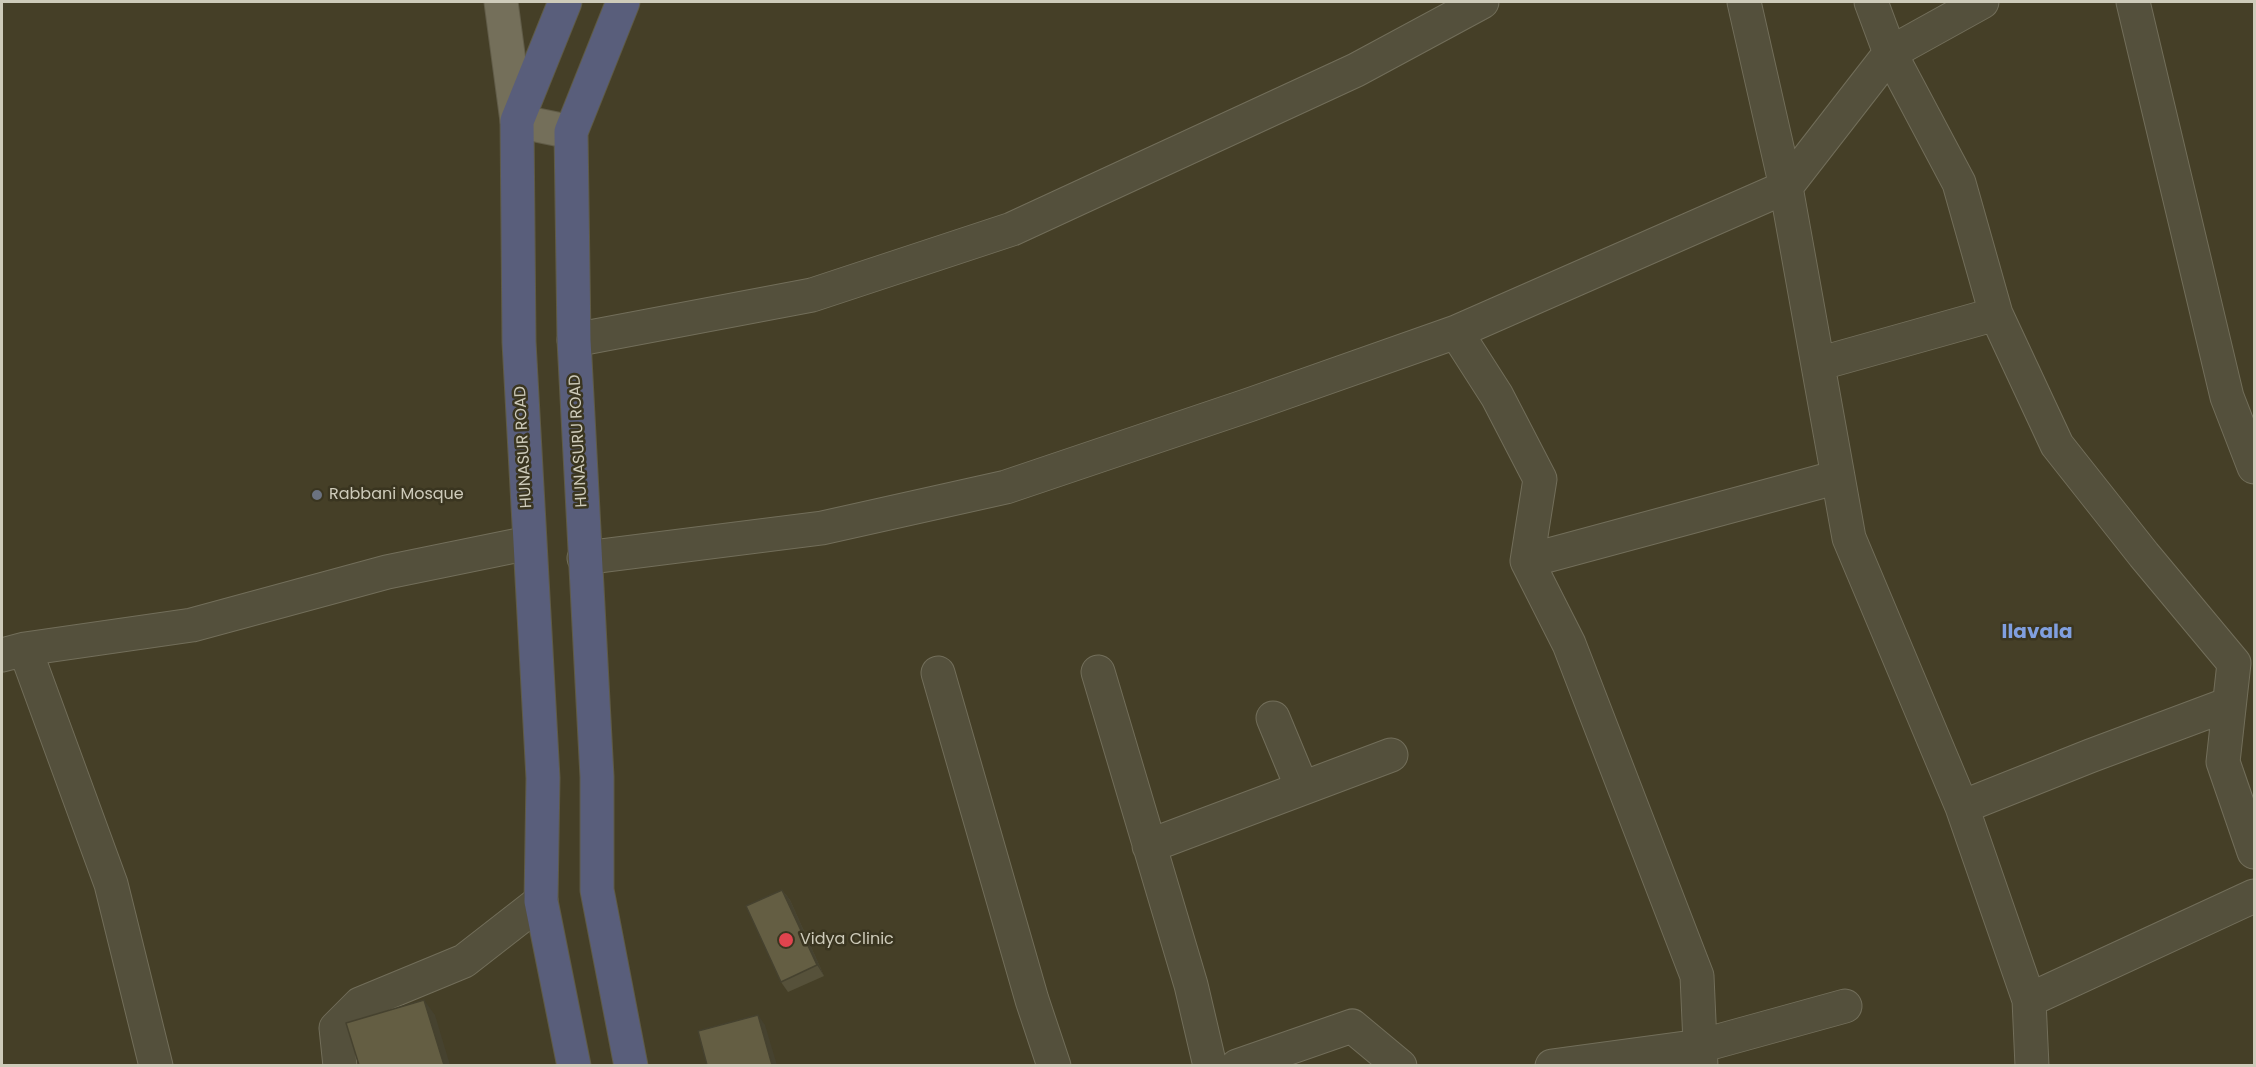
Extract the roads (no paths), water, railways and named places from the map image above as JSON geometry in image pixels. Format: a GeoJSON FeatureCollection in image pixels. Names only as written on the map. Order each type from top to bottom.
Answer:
{"type":"FeatureCollection","features":[{"type":"Feature","properties":{"kind":"highway","name":"HUNASUR ROAD"},"geometry":{"type":"LineString","coordinates":[[564,2],[517,121],[519,342],[543,778],[541,901],[574,1065]]}},
{"type":"Feature","properties":{"kind":"highway","name":"HUNASURU ROAD"},"geometry":{"type":"LineString","coordinates":[[623,2],[572,132],[574,340],[597,777],[597,891],[631,1065]]}},
{"type":"Feature","properties":{"kind":"main road"},"geometry":{"type":"LineString","coordinates":[[501,2],[517,121],[572,132]]}},
{"type":"Feature","properties":{"kind":"street"},"geometry":{"type":"LineString","coordinates":[[574,340],[812,295],[1012,229],[1356,70],[1482,2]]}},
{"type":"Feature","properties":{"kind":"street"},"geometry":{"type":"LineString","coordinates":[[1744,2],[1786,187],[1849,538],[1962,807],[2029,1000],[2032,1065]]}},
{"type":"Feature","properties":{"kind":"street"},"geometry":{"type":"LineString","coordinates":[[1871,2],[1890,53],[1959,183],[1996,314],[2057,446],[2234,663],[2238,688],[2223,762],[2254,852]]}},
{"type":"Feature","properties":{"kind":"street"},"geometry":{"type":"LineString","coordinates":[[584,558],[822,528],[1005,487],[1456,332],[1786,187],[1890,53],[1982,2]]}},
{"type":"Feature","properties":{"kind":"street"},"geometry":{"type":"LineString","coordinates":[[2133,2],[2227,397],[2254,467]]}},
{"type":"Feature","properties":{"kind":"street"},"geometry":{"type":"LineString","coordinates":[[1818,364],[1996,314]]}},
{"type":"Feature","properties":{"kind":"street"},"geometry":{"type":"LineString","coordinates":[[1456,332],[1497,396],[1540,479],[1527,561],[1569,644],[1697,976],[1700,1056]]}},
{"type":"Feature","properties":{"kind":"street"},"geometry":{"type":"LineString","coordinates":[[1527,561],[1838,477]]}},
{"type":"Feature","properties":{"kind":"street"},"geometry":{"type":"LineString","coordinates":[[156,1065],[111,884],[13,652],[192,625],[387,572],[529,543]]}},
{"type":"Feature","properties":{"kind":"street"},"geometry":{"type":"LineString","coordinates":[[1098,672],[1191,985],[1210,1065]]}},
{"type":"Feature","properties":{"kind":"street"},"geometry":{"type":"LineString","coordinates":[[938,673],[1032,1000],[1054,1065]]}},
{"type":"Feature","properties":{"kind":"street"},"geometry":{"type":"LineString","coordinates":[[1962,807],[2091,756],[2238,688]]}},
{"type":"Feature","properties":{"kind":"street"},"geometry":{"type":"LineString","coordinates":[[1273,718],[1302,788]]}},
{"type":"Feature","properties":{"kind":"street"},"geometry":{"type":"LineString","coordinates":[[1149,846],[1391,754]]}},
{"type":"Feature","properties":{"kind":"street"},"geometry":{"type":"LineString","coordinates":[[2029,1000],[2254,896]]}},
{"type":"Feature","properties":{"kind":"street"},"geometry":{"type":"LineString","coordinates":[[340,1065],[336,1028],[360,1004],[464,960],[541,901]]}},
{"type":"Feature","properties":{"kind":"street"},"geometry":{"type":"LineString","coordinates":[[1552,1065],[1700,1056],[1845,1006]]}},
{"type":"Feature","properties":{"kind":"street"},"geometry":{"type":"LineString","coordinates":[[1237,1065],[1352,1026],[1400,1065]]}},
{"type":"Feature","properties":{"kind":"place","name":"Rabbani Mosque"},"geometry":{"type":"Point","coordinates":[317,495]}},
{"type":"Feature","properties":{"kind":"place","name":"Vidya Clinic"},"geometry":{"type":"Point","coordinates":[786,940]}},
{"type":"Feature","properties":{"kind":"district","name":"Ilavala"},"geometry":{"type":"Point","coordinates":[2037,633]}}]}
